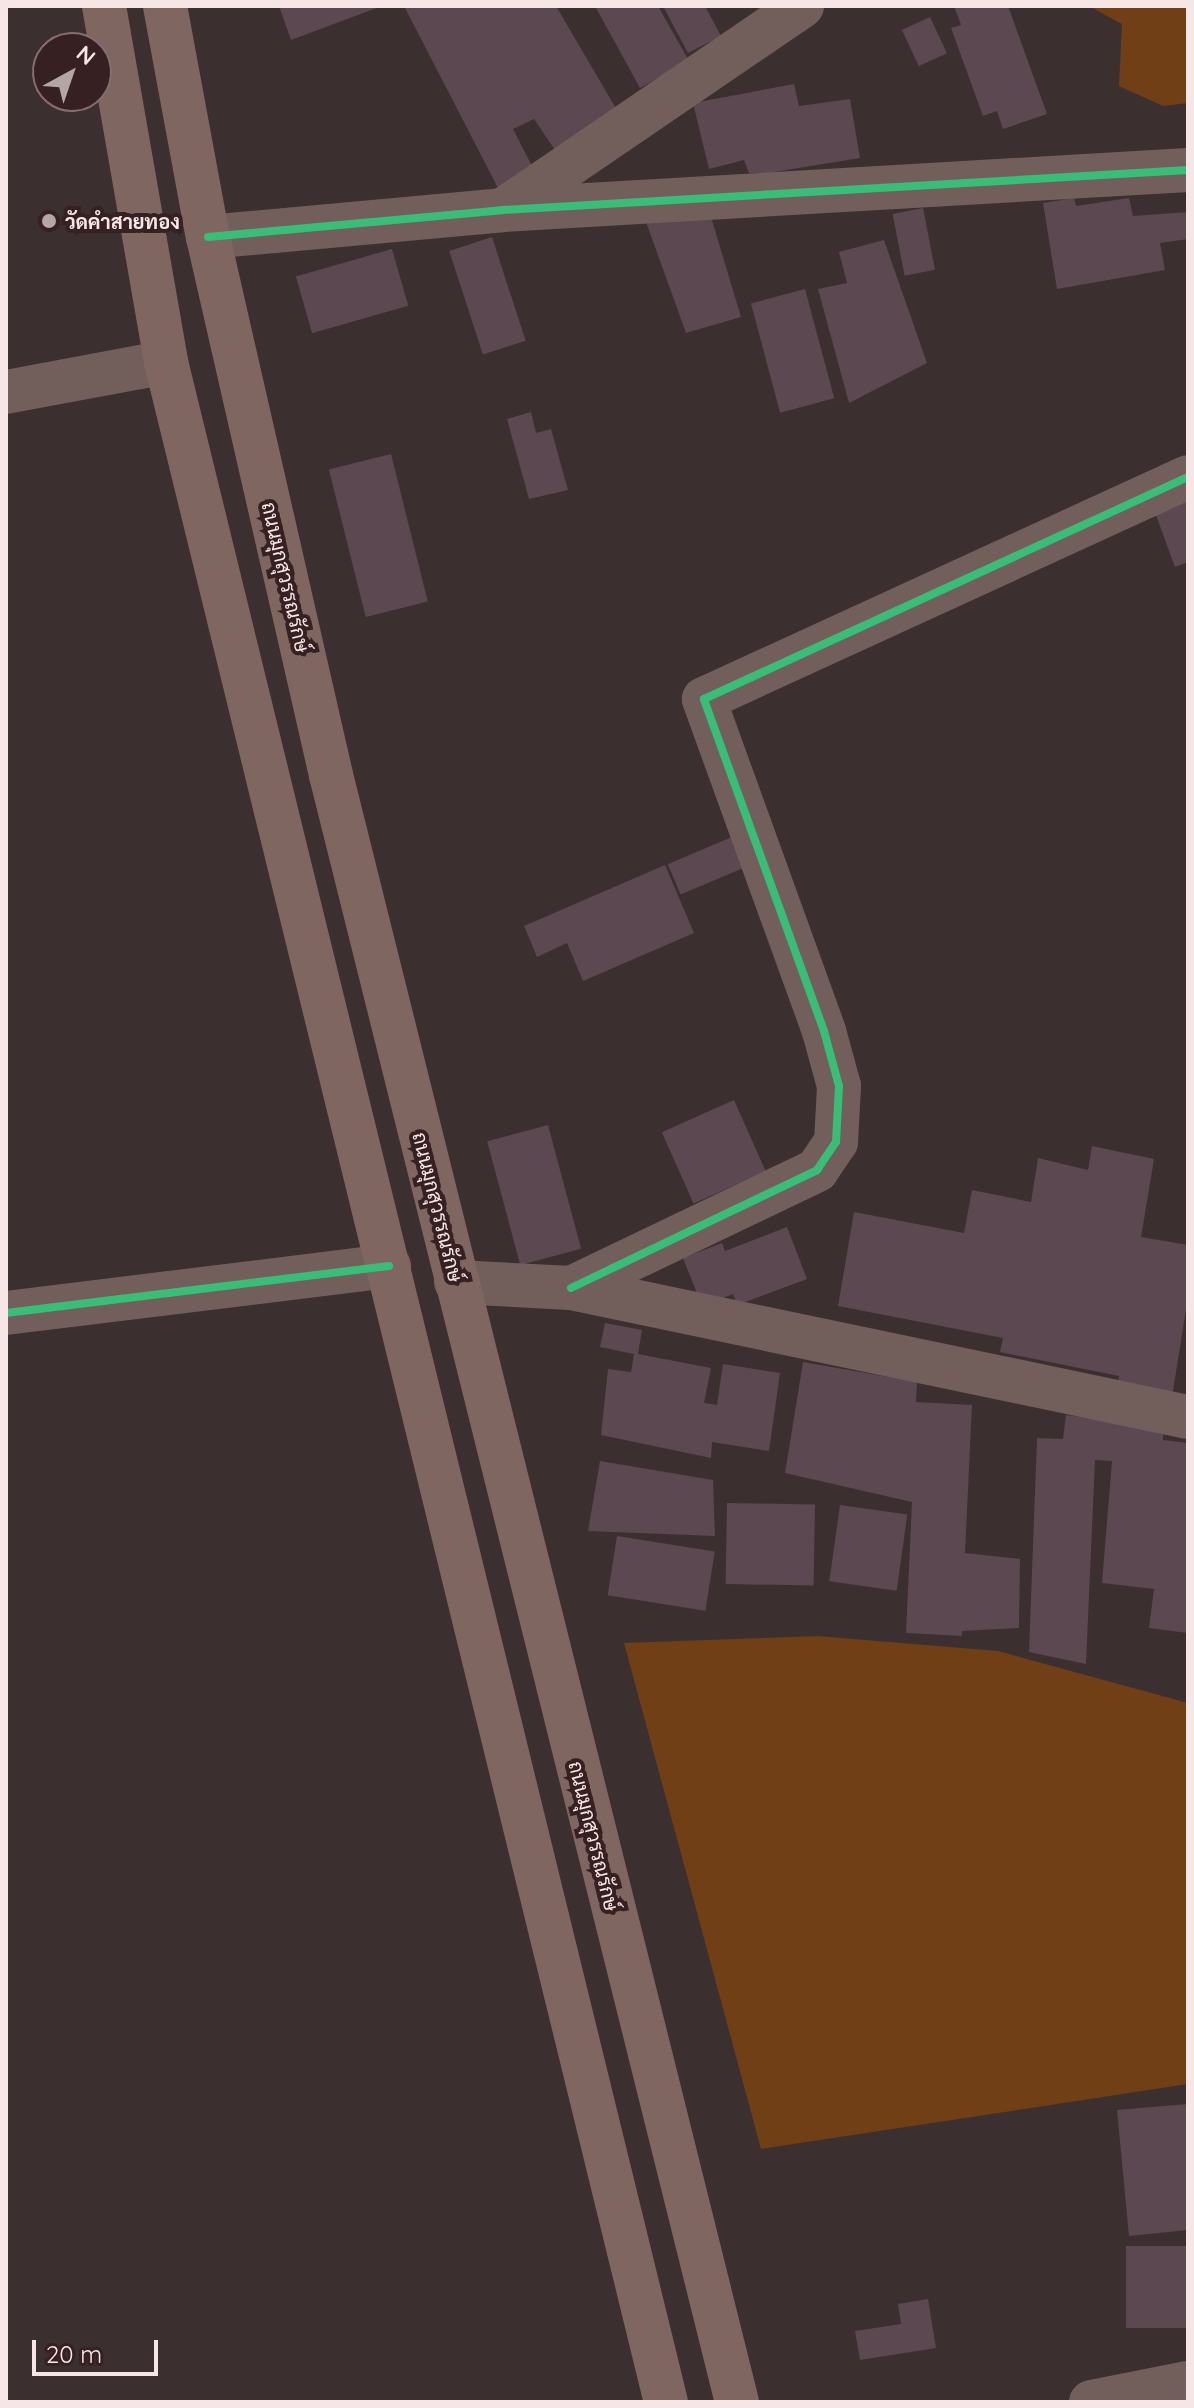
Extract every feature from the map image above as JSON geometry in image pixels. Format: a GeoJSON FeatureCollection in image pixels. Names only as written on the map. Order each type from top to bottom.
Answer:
{"type":"FeatureCollection","features":[{"type":"Feature","properties":{"kind":"main road"},"geometry":{"type":"LineString","coordinates":[[104,6],[166,362],[666,2402]]}},
{"type":"Feature","properties":{"kind":"main road","name":"ถนนมุกสุวรรณรักษ์"},"geometry":{"type":"LineString","coordinates":[[165,6],[208,237],[331,775],[487,1411],[737,2402]]}},
{"type":"Feature","properties":{"kind":"main road"},"geometry":{"type":"LineString","coordinates":[[429,1427],[487,1411]]}},
{"type":"Feature","properties":{"kind":"street"},"geometry":{"type":"LineString","coordinates":[[502,210],[802,6]]}},
{"type":"Feature","properties":{"kind":"street"},"geometry":{"type":"LineString","coordinates":[[208,237],[502,210],[1188,170]]}},
{"type":"Feature","properties":{"kind":"street"},"geometry":{"type":"LineString","coordinates":[[6,392],[166,362]]}},
{"type":"Feature","properties":{"kind":"street"},"geometry":{"type":"LineString","coordinates":[[571,1288],[817,1170],[836,1142],[839,1086],[824,1031],[704,699],[1188,477]]}},
{"type":"Feature","properties":{"kind":"street"},"geometry":{"type":"LineString","coordinates":[[6,1313],[389,1266]]}},
{"type":"Feature","properties":{"kind":"street"},"geometry":{"type":"LineString","coordinates":[[456,1282],[571,1288],[1188,1417]]}},
{"type":"Feature","properties":{"kind":"street"},"geometry":{"type":"LineString","coordinates":[[1091,2402],[1188,2383]]}},
{"type":"Feature","properties":{"kind":"shaded area"},"geometry":{"type":"Polygon","coordinates":[[[1089,6],[1188,6],[1188,103],[1163,106],[1119,86],[1122,24],[1089,6]]]}},
{"type":"Feature","properties":{"kind":"shaded area"},"geometry":{"type":"Polygon","coordinates":[[[817,1636],[998,1651],[1188,1703],[1188,2084],[761,2149],[624,1643],[817,1636]]]}},
{"type":"Feature","properties":{"kind":"building"},"geometry":{"type":"Polygon","coordinates":[[[279,6],[382,6],[291,40],[279,6]]]}},
{"type":"Feature","properties":{"kind":"building"},"geometry":{"type":"Polygon","coordinates":[[[404,6],[556,6],[621,117],[557,153],[534,119],[513,129],[533,168],[498,188],[404,6]]]}},
{"type":"Feature","properties":{"kind":"building"},"geometry":{"type":"Polygon","coordinates":[[[595,6],[658,6],[689,61],[640,88],[595,6]]]}},
{"type":"Feature","properties":{"kind":"building"},"geometry":{"type":"Polygon","coordinates":[[[663,6],[705,6],[721,36],[688,53],[663,6]]]}},
{"type":"Feature","properties":{"kind":"building"},"geometry":{"type":"Polygon","coordinates":[[[954,6],[1008,6],[1047,114],[1003,129],[997,111],[983,116],[951,28],[961,25],[954,6]]]}},
{"type":"Feature","properties":{"kind":"building"},"geometry":{"type":"Polygon","coordinates":[[[930,17],[947,53],[919,66],[902,30],[930,17]]]}},
{"type":"Feature","properties":{"kind":"building"},"geometry":{"type":"Polygon","coordinates":[[[794,84],[799,106],[850,99],[860,158],[768,173],[749,173],[744,160],[709,169],[693,103],[794,84]]]}},
{"type":"Feature","properties":{"kind":"building"},"geometry":{"type":"Polygon","coordinates":[[[1074,198],[1076,206],[1129,198],[1133,216],[1188,212],[1188,239],[1160,243],[1165,270],[1057,289],[1043,203],[1074,198]]]}},
{"type":"Feature","properties":{"kind":"building"},"geometry":{"type":"Polygon","coordinates":[[[923,208],[935,270],[905,276],[893,214],[923,208]]]}},
{"type":"Feature","properties":{"kind":"building"},"geometry":{"type":"Polygon","coordinates":[[[711,217],[741,317],[686,333],[646,222],[711,217]]]}},
{"type":"Feature","properties":{"kind":"building"},"geometry":{"type":"Polygon","coordinates":[[[492,237],[526,341],[483,355],[449,251],[492,237]]]}},
{"type":"Feature","properties":{"kind":"building"},"geometry":{"type":"Polygon","coordinates":[[[884,240],[927,363],[849,403],[818,289],[847,283],[839,252],[884,240]]]}},
{"type":"Feature","properties":{"kind":"building"},"geometry":{"type":"Polygon","coordinates":[[[392,249],[408,306],[312,333],[296,277],[392,249]]]}},
{"type":"Feature","properties":{"kind":"building"},"geometry":{"type":"Polygon","coordinates":[[[805,289],[834,398],[780,413],[751,303],[805,289]]]}},
{"type":"Feature","properties":{"kind":"building"},"geometry":{"type":"Polygon","coordinates":[[[531,412],[536,433],[551,429],[568,490],[529,499],[507,419],[531,412]]]}},
{"type":"Feature","properties":{"kind":"building"},"geometry":{"type":"Polygon","coordinates":[[[391,454],[428,601],[366,617],[329,469],[391,454]]]}},
{"type":"Feature","properties":{"kind":"building"},"geometry":{"type":"Polygon","coordinates":[[[1188,497],[1188,562],[1175,567],[1154,510],[1188,497]]]}},
{"type":"Feature","properties":{"kind":"building"},"geometry":{"type":"Polygon","coordinates":[[[734,836],[747,866],[681,895],[668,864],[734,836]]]}},
{"type":"Feature","properties":{"kind":"building"},"geometry":{"type":"Polygon","coordinates":[[[665,865],[694,933],[583,981],[567,943],[537,957],[524,926],[665,865]]]}},
{"type":"Feature","properties":{"kind":"building"},"geometry":{"type":"Polygon","coordinates":[[[734,1100],[766,1171],[694,1203],[662,1132],[734,1100]]]}},
{"type":"Feature","properties":{"kind":"building"},"geometry":{"type":"Polygon","coordinates":[[[548,1125],[581,1249],[520,1265],[487,1141],[548,1125]]]}},
{"type":"Feature","properties":{"kind":"building"},"geometry":{"type":"Polygon","coordinates":[[[1092,1146],[1154,1159],[1141,1237],[1188,1245],[1188,1297],[1172,1397],[1117,1387],[1119,1376],[1000,1352],[1003,1338],[838,1306],[854,1212],[964,1233],[972,1190],[1031,1202],[1038,1158],[1088,1170],[1092,1146]]]}},
{"type":"Feature","properties":{"kind":"building"},"geometry":{"type":"Polygon","coordinates":[[[787,1227],[807,1279],[737,1305],[733,1294],[702,1306],[683,1258],[722,1243],[725,1251],[787,1227]]]}},
{"type":"Feature","properties":{"kind":"building"},"geometry":{"type":"Polygon","coordinates":[[[605,1323],[642,1330],[638,1354],[711,1368],[704,1403],[717,1405],[723,1364],[780,1373],[769,1451],[712,1442],[711,1458],[601,1435],[608,1369],[631,1372],[634,1354],[600,1347],[605,1323]]]}},
{"type":"Feature","properties":{"kind":"building"},"geometry":{"type":"Polygon","coordinates":[[[803,1362],[917,1382],[916,1402],[972,1405],[965,1553],[1020,1559],[1019,1628],[962,1631],[962,1636],[906,1633],[912,1502],[785,1473],[803,1362]]]}},
{"type":"Feature","properties":{"kind":"building"},"geometry":{"type":"Polygon","coordinates":[[[1066,1415],[1163,1428],[1163,1440],[1188,1443],[1188,1633],[1149,1628],[1154,1589],[1102,1583],[1112,1461],[1095,1460],[1086,1664],[1029,1652],[1037,1438],[1063,1439],[1066,1415]]]}},
{"type":"Feature","properties":{"kind":"building"},"geometry":{"type":"Polygon","coordinates":[[[600,1461],[713,1480],[715,1536],[588,1531],[600,1461]]]}},
{"type":"Feature","properties":{"kind":"building"},"geometry":{"type":"Polygon","coordinates":[[[727,1503],[815,1505],[814,1586],[726,1584],[727,1503]]]}},
{"type":"Feature","properties":{"kind":"building"},"geometry":{"type":"Polygon","coordinates":[[[840,1505],[907,1514],[897,1591],[829,1581],[840,1505]]]}},
{"type":"Feature","properties":{"kind":"building"},"geometry":{"type":"Polygon","coordinates":[[[617,1536],[715,1551],[705,1611],[608,1595],[617,1536]]]}},
{"type":"Feature","properties":{"kind":"building"},"geometry":{"type":"Polygon","coordinates":[[[1188,2104],[1188,2230],[1129,2236],[1117,2110],[1188,2104]]]}},
{"type":"Feature","properties":{"kind":"building"},"geometry":{"type":"Polygon","coordinates":[[[1126,2246],[1188,2246],[1188,2328],[1126,2328],[1126,2246]]]}},
{"type":"Feature","properties":{"kind":"building"},"geometry":{"type":"Polygon","coordinates":[[[928,2299],[936,2348],[860,2360],[855,2331],[901,2324],[898,2304],[928,2299]]]}},
{"type":"Feature","properties":{"kind":"cycle path"},"geometry":{"type":"LineString","coordinates":[[208,237],[502,210],[1188,170]]}},
{"type":"Feature","properties":{"kind":"cycle path"},"geometry":{"type":"LineString","coordinates":[[571,1288],[817,1170],[836,1142],[839,1086],[824,1031],[704,699],[1188,477]]}},
{"type":"Feature","properties":{"kind":"cycle path"},"geometry":{"type":"LineString","coordinates":[[6,1313],[389,1266]]}},
{"type":"Feature","properties":{"kind":"place","name":"วัดคำสายทอง"},"geometry":{"type":"Point","coordinates":[49,221]}}]}
